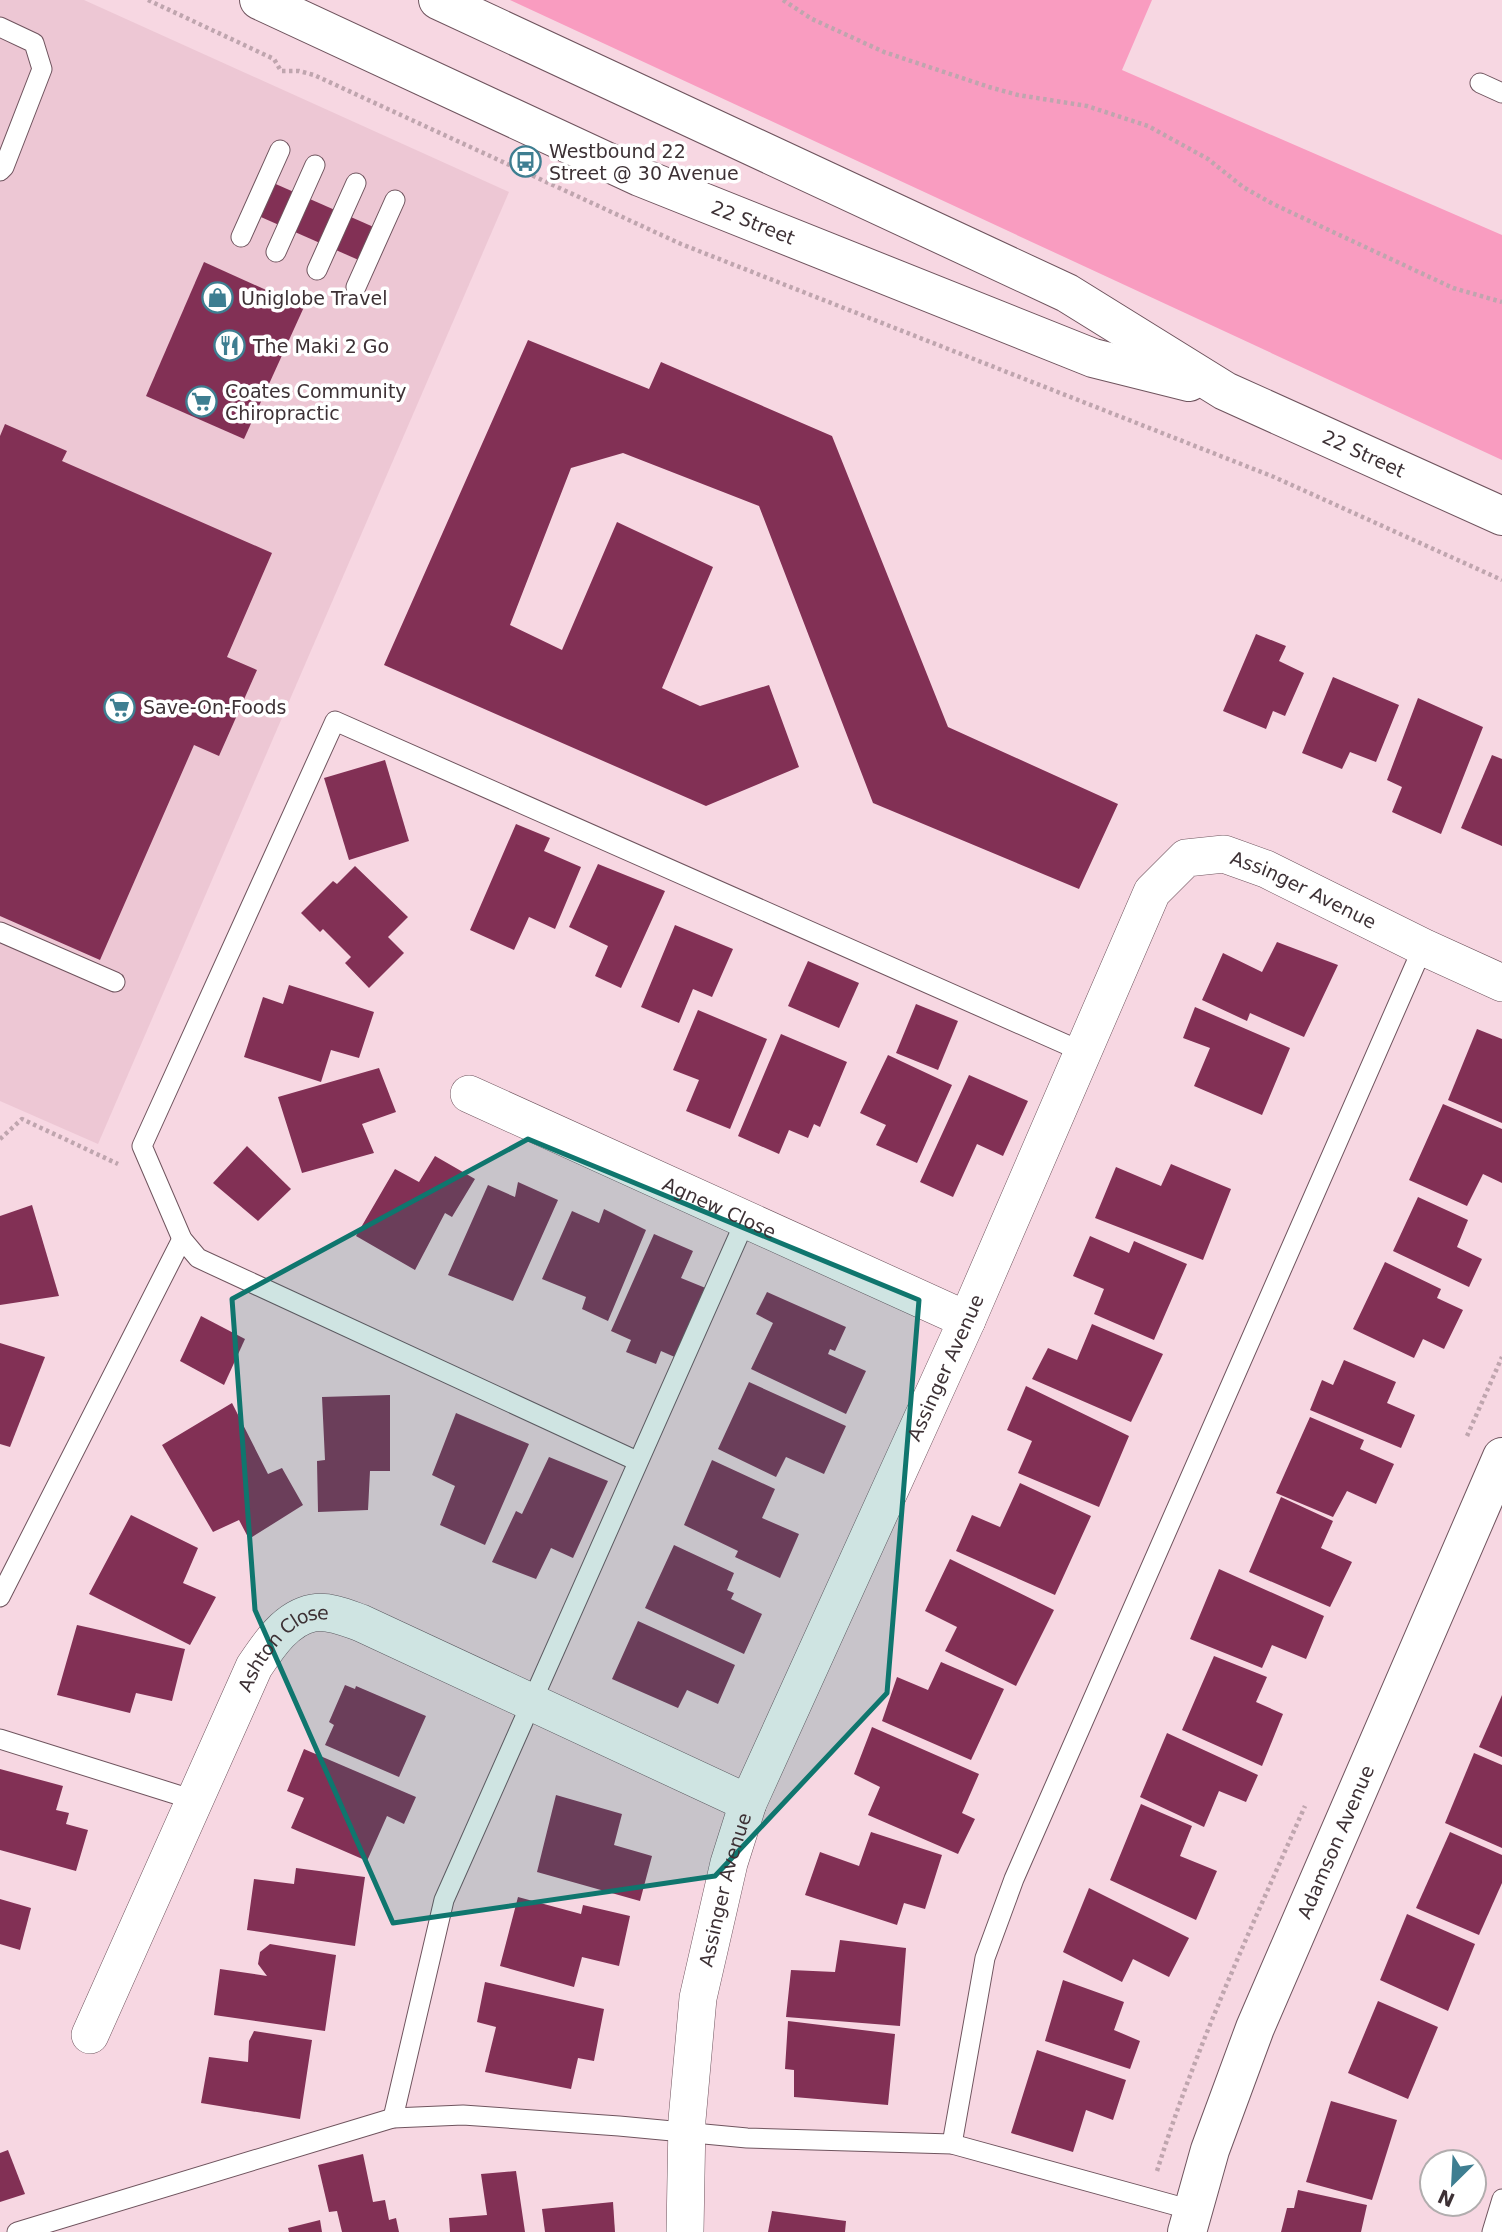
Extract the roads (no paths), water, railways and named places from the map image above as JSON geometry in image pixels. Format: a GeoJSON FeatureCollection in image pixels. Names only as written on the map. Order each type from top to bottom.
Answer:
{"type":"FeatureCollection","features":[{"type":"Feature","properties":{"kind":"main road","name":"22 Street"},"geometry":{"type":"LineString","coordinates":[[259,0],[653,182],[1093,358],[1225,391]]}},
{"type":"Feature","properties":{"kind":"main road","name":"22 Street"},"geometry":{"type":"LineString","coordinates":[[438,0],[1067,293],[1225,391],[1502,516]]}},
{"type":"Feature","properties":{"kind":"main road","name":"Adamson Avenue"},"geometry":{"type":"LineString","coordinates":[[1189,2221],[1230,2091],[1255,2028],[1502,1457]]}},
{"type":"Feature","properties":{"kind":"street","name":"Assinger Avenue"},"geometry":{"type":"LineString","coordinates":[[685,2232],[686,2134],[698,1998],[729,1863],[748,1804],[967,1320],[1152,892],[1186,858],[1224,854],[1266,869],[1502,983]]}},
{"type":"Feature","properties":{"kind":"street","name":"Agnew Close"},"geometry":{"type":"LineString","coordinates":[[470,1094],[967,1320]]}},
{"type":"Feature","properties":{"kind":"street","name":"Ashton Close"},"geometry":{"type":"LineString","coordinates":[[90,2035],[254,1667],[277,1635],[296,1620],[314,1613],[336,1614],[361,1623],[748,1804]]}},
{"type":"Feature","properties":{"kind":"lane"},"geometry":{"type":"LineString","coordinates":[[0,27],[33,43],[42,69],[1,172]]}},
{"type":"Feature","properties":{"kind":"lane"},"geometry":{"type":"LineString","coordinates":[[1480,83],[1502,93]]}},
{"type":"Feature","properties":{"kind":"lane"},"geometry":{"type":"LineString","coordinates":[[241,237],[280,150]]}},
{"type":"Feature","properties":{"kind":"lane"},"geometry":{"type":"LineString","coordinates":[[276,252],[315,165]]}},
{"type":"Feature","properties":{"kind":"lane"},"geometry":{"type":"LineString","coordinates":[[317,270],[356,183]]}},
{"type":"Feature","properties":{"kind":"lane"},"geometry":{"type":"LineString","coordinates":[[356,287],[395,200]]}},
{"type":"Feature","properties":{"kind":"lane"},"geometry":{"type":"LineString","coordinates":[[637,1461],[198,1258],[182,1238],[142,1146],[335,721],[1083,1052]]}},
{"type":"Feature","properties":{"kind":"lane"},"geometry":{"type":"LineString","coordinates":[[0,932],[115,982]]}},
{"type":"Feature","properties":{"kind":"lane"},"geometry":{"type":"LineString","coordinates":[[952,2144],[985,1958],[1014,1879],[1423,947]]}},
{"type":"Feature","properties":{"kind":"lane"},"geometry":{"type":"LineString","coordinates":[[393,2118],[444,1900],[746,1219]]}},
{"type":"Feature","properties":{"kind":"lane"},"geometry":{"type":"LineString","coordinates":[[0,1597],[182,1238]]}},
{"type":"Feature","properties":{"kind":"lane"},"geometry":{"type":"LineString","coordinates":[[0,1740],[194,1800]]}},
{"type":"Feature","properties":{"kind":"lane"},"geometry":{"type":"LineString","coordinates":[[17,2232],[393,2118],[463,2115],[747,2138],[952,2144],[1189,2221]]}},
{"type":"Feature","properties":{"kind":"lane"},"geometry":{"type":"LineString","coordinates":[[1492,2232],[1502,2199]]}},
{"type":"Feature","properties":{"kind":"place","name":"Westbound 22 Street @ 30 Avenue"},"geometry":{"type":"Point","coordinates":[526,162]}},
{"type":"Feature","properties":{"kind":"place","name":"Uniglobe Travel"},"geometry":{"type":"Point","coordinates":[218,298]}},
{"type":"Feature","properties":{"kind":"place","name":"The Maki 2 Go"},"geometry":{"type":"Point","coordinates":[230,346]}},
{"type":"Feature","properties":{"kind":"place","name":"Coates Community Chiropractic"},"geometry":{"type":"Point","coordinates":[202,402]}},
{"type":"Feature","properties":{"kind":"place","name":"Save-On-Foods"},"geometry":{"type":"Point","coordinates":[120,707]}}]}
